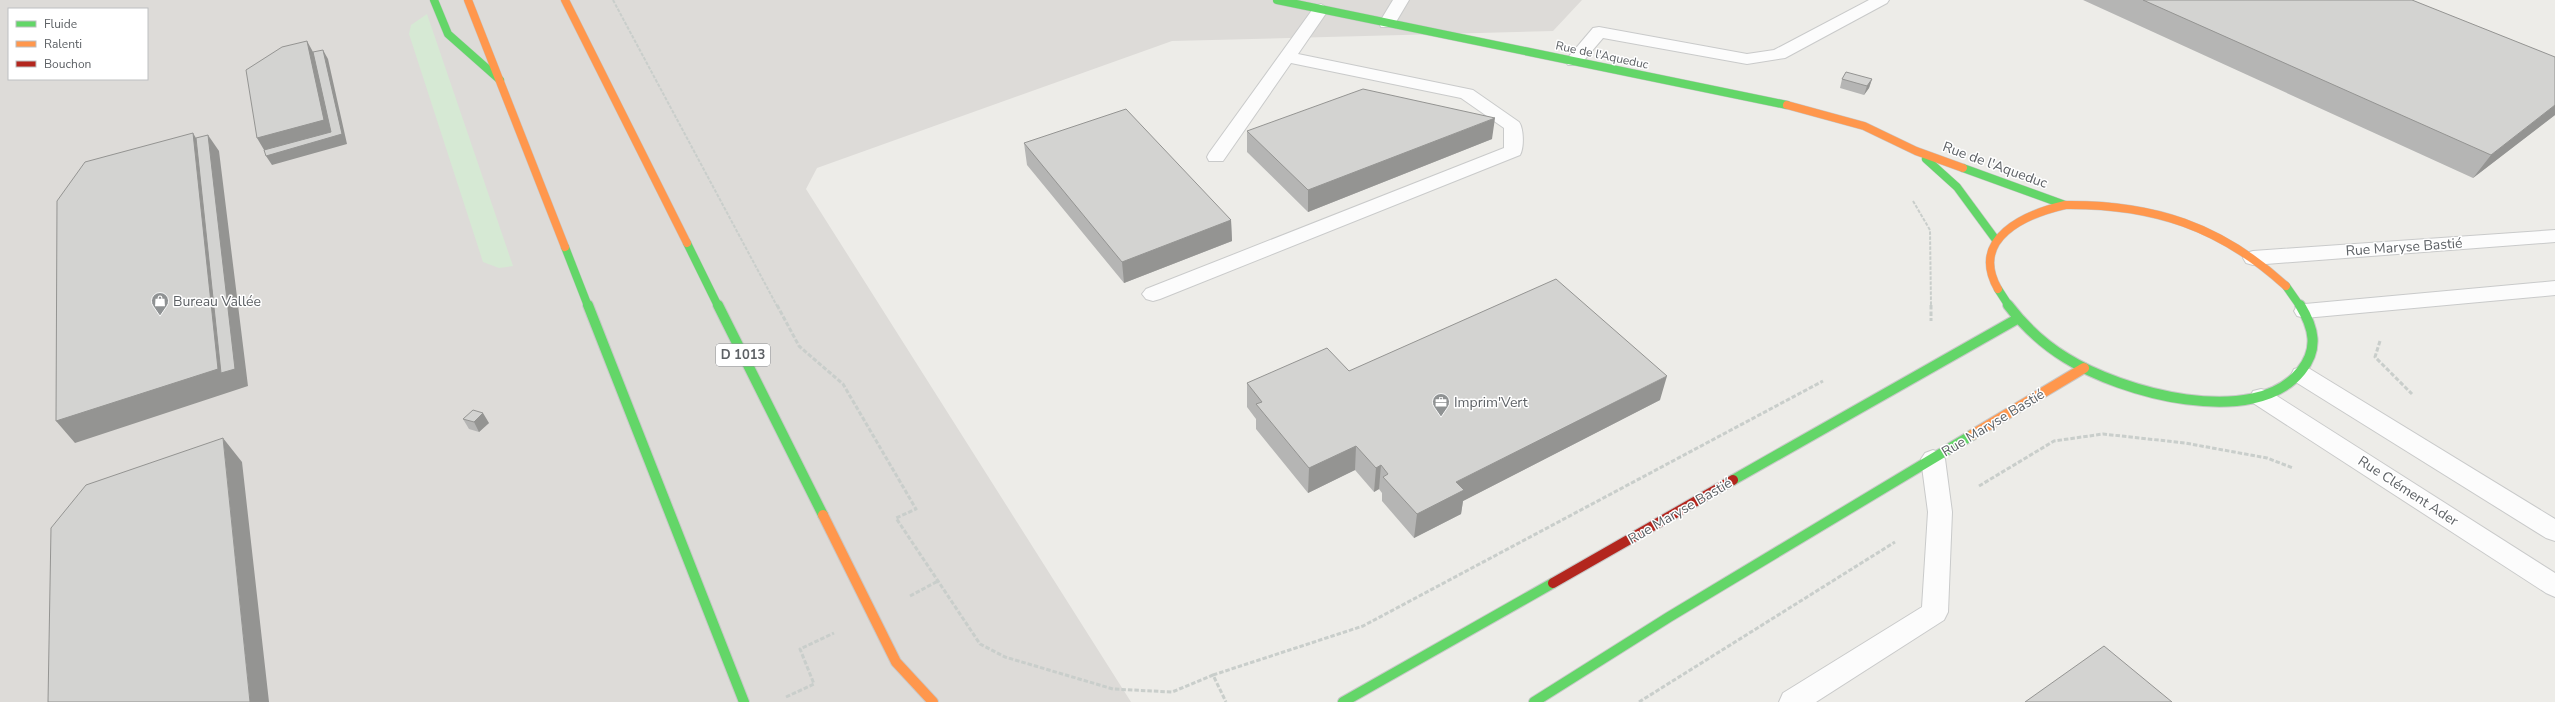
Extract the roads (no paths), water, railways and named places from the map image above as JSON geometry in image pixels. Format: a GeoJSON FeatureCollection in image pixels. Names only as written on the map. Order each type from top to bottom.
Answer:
{"type":"FeatureCollection","features":[{"type":"Feature","properties":{"kind":"main road"},"geometry":{"type":"LineString","coordinates":[[434,0],[448,34],[500,80]]}},
{"type":"Feature","properties":{"kind":"main road"},"geometry":{"type":"LineString","coordinates":[[468,0],[744,702]]}},
{"type":"Feature","properties":{"kind":"main road","name":"D 1013"},"geometry":{"type":"LineString","coordinates":[[565,0],[896,662],[933,702]]}},
{"type":"Feature","properties":{"kind":"main road","name":"Rue de l'Aqueduc"},"geometry":{"type":"LineString","coordinates":[[1277,0],[1794,107],[1864,126],[1916,151],[2065,205]]}},
{"type":"Feature","properties":{"kind":"main road","name":"Rue de l'Aqueduc"},"geometry":{"type":"LineString","coordinates":[[1916,151],[1957,187],[1996,240]]}},
{"type":"Feature","properties":{"kind":"main road"},"geometry":{"type":"LineString","coordinates":[[2065,205],[2109,205],[2155,214],[2202,230],[2253,258],[2283,282],[2305,311],[2315,348],[2302,375],[2285,388],[2261,397],[2222,402],[2176,398],[2129,386],[2084,368],[2046,345],[2017,319],[1997,290],[1991,263],[1996,240],[2012,223],[2036,212],[2065,205]]}},
{"type":"Feature","properties":{"kind":"main road","name":"Rue Maryse Bastié"},"geometry":{"type":"LineString","coordinates":[[1343,702],[2017,319]]}},
{"type":"Feature","properties":{"kind":"main road","name":"Rue Maryse Bastié"},"geometry":{"type":"LineString","coordinates":[[1534,702],[1669,617],[2084,368]]}},
{"type":"Feature","properties":{"kind":"street"},"geometry":{"type":"LineString","coordinates":[[1387,23],[1401,0]]}},
{"type":"Feature","properties":{"kind":"street"},"geometry":{"type":"LineString","coordinates":[[1574,61],[1599,32],[1747,59],[1779,54],[1881,0]]}},
{"type":"Feature","properties":{"kind":"street"},"geometry":{"type":"LineString","coordinates":[[1216,157],[1321,9]]}},
{"type":"Feature","properties":{"kind":"street"},"geometry":{"type":"LineString","coordinates":[[1154,294],[1513,151],[1513,126],[1467,94],[1287,57]]}},
{"type":"Feature","properties":{"kind":"street","name":"Rue Maryse Bastié"},"geometry":{"type":"LineString","coordinates":[[2253,258],[2555,236]]}},
{"type":"Feature","properties":{"kind":"street"},"geometry":{"type":"LineString","coordinates":[[2305,311],[2555,288]]}},
{"type":"Feature","properties":{"kind":"street"},"geometry":{"type":"LineString","coordinates":[[2302,375],[2555,531]]}},
{"type":"Feature","properties":{"kind":"street","name":"Rue Clément Ader"},"geometry":{"type":"LineString","coordinates":[[2261,397],[2555,586]]}},
{"type":"Feature","properties":{"kind":"street"},"geometry":{"type":"LineString","coordinates":[[1793,702],[1935,612],[1940,512],[1933,459]]}},
{"type":"Feature","properties":{"kind":"place","name":"Bureau Vallée"},"geometry":{"type":"Point","coordinates":[160,316]}},
{"type":"Feature","properties":{"kind":"place","name":"Imprim'Vert"},"geometry":{"type":"Point","coordinates":[1441,417]}}]}
